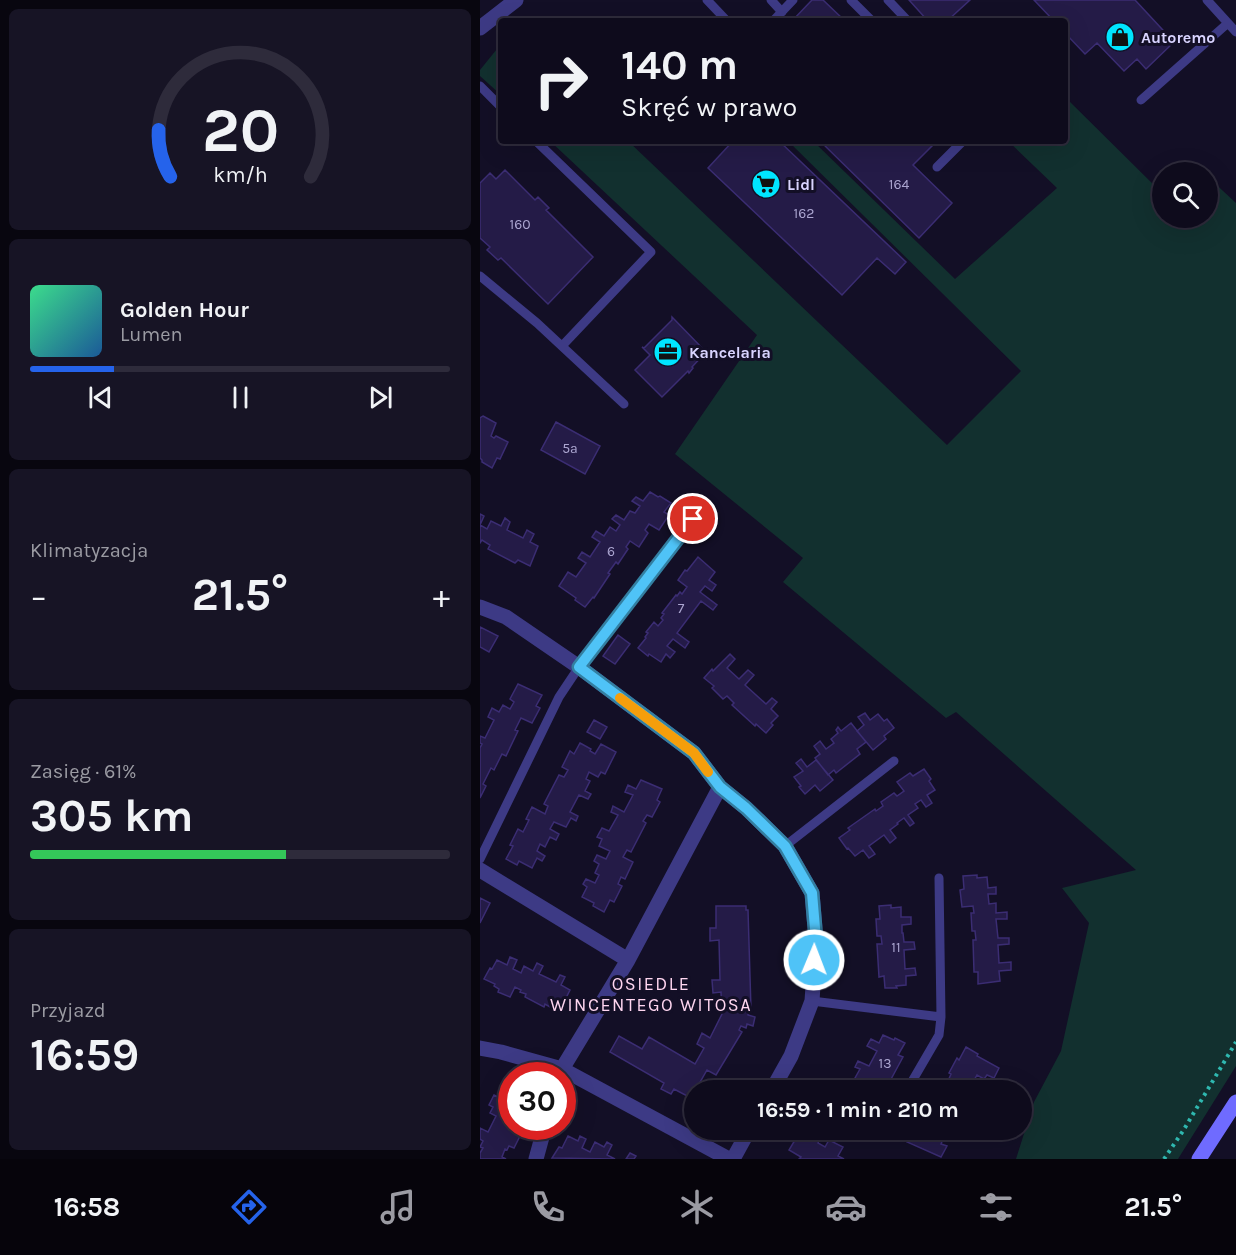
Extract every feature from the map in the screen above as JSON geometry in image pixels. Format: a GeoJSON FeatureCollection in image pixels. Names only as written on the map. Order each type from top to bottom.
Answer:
{"type":"FeatureCollection","features":[{"type":"Feature","properties":{"kind":"main road"},"geometry":{"type":"LineString","coordinates":[[1199,1159],[1236,1102]]}},
{"type":"Feature","properties":{"kind":"street"},"geometry":{"type":"LineString","coordinates":[[480,28],[516,0]]}},
{"type":"Feature","properties":{"kind":"street"},"geometry":{"type":"LineString","coordinates":[[480,607],[506,617],[579,667],[694,753],[720,787],[746,808],[785,846],[812,893],[816,940],[812,1001],[791,1056],[778,1080]]}},
{"type":"Feature","properties":{"kind":"street"},"geometry":{"type":"LineString","coordinates":[[567,1062],[628,960],[720,787]]}},
{"type":"Feature","properties":{"kind":"street"},"geometry":{"type":"LineString","coordinates":[[480,870],[628,960]]}},
{"type":"Feature","properties":{"kind":"street"},"geometry":{"type":"LineString","coordinates":[[480,1048],[531,1062]]}},
{"type":"Feature","properties":{"kind":"street"},"geometry":{"type":"LineString","coordinates":[[576,1080],[731,1159],[743,1140]]}},
{"type":"Feature","properties":{"kind":"street"},"geometry":{"type":"LineString","coordinates":[[536,1159],[541,1140]]}},
{"type":"Feature","properties":{"kind":"lane"},"geometry":{"type":"LineString","coordinates":[[707,0],[724,18]]}},
{"type":"Feature","properties":{"kind":"lane"},"geometry":{"type":"LineString","coordinates":[[771,0],[782,12]]}},
{"type":"Feature","properties":{"kind":"lane"},"geometry":{"type":"LineString","coordinates":[[776,18],[793,0]]}},
{"type":"Feature","properties":{"kind":"lane"},"geometry":{"type":"LineString","coordinates":[[851,0],[869,18]]}},
{"type":"Feature","properties":{"kind":"lane"},"geometry":{"type":"LineString","coordinates":[[888,0],[905,18]]}},
{"type":"Feature","properties":{"kind":"lane"},"geometry":{"type":"LineString","coordinates":[[1207,0],[1236,32]]}},
{"type":"Feature","properties":{"kind":"lane"},"geometry":{"type":"LineString","coordinates":[[1141,100],[1228,23]]}},
{"type":"Feature","properties":{"kind":"lane"},"geometry":{"type":"LineString","coordinates":[[480,86],[498,104]]}},
{"type":"Feature","properties":{"kind":"lane"},"geometry":{"type":"LineString","coordinates":[[539,144],[651,252],[562,346]]}},
{"type":"Feature","properties":{"kind":"lane"},"geometry":{"type":"LineString","coordinates":[[937,166],[960,144]]}},
{"type":"Feature","properties":{"kind":"lane"},"geometry":{"type":"LineString","coordinates":[[480,276],[537,323],[624,404]]}},
{"type":"Feature","properties":{"kind":"lane"},"geometry":{"type":"LineString","coordinates":[[480,859],[559,697],[579,667],[693,519]]}},
{"type":"Feature","properties":{"kind":"lane"},"geometry":{"type":"LineString","coordinates":[[785,846],[894,761]]}},
{"type":"Feature","properties":{"kind":"lane"},"geometry":{"type":"LineString","coordinates":[[914,1080],[939,1035],[939,878]]}},
{"type":"Feature","properties":{"kind":"lane"},"geometry":{"type":"LineString","coordinates":[[812,1001],[940,1017]]}},
{"type":"Feature","properties":{"kind":"path"},"geometry":{"type":"LineString","coordinates":[[1164,1159],[1236,1042]]}},
{"type":"Feature","properties":{"kind":"green space"},"geometry":{"type":"Polygon","coordinates":[[[498,48],[498,92],[480,76],[480,70],[498,48]]]}},
{"type":"Feature","properties":{"kind":"green space"},"geometry":{"type":"Polygon","coordinates":[[[1068,100],[1152,183],[1152,228],[1218,228],[1218,186],[1236,203],[1236,1066],[1178,1159],[1016,1159],[1022,1140],[1032,1140],[1034,1102],[1061,1051],[1089,923],[1062,888],[1136,870],[956,712],[946,718],[783,582],[803,558],[675,454],[757,335],[553,144],[631,144],[947,445],[1021,371],[791,144],[816,144],[955,279],[1057,188],[1011,144],[1068,144],[1068,100]]]}},
{"type":"Feature","properties":{"kind":"building"},"geometry":{"type":"Polygon","coordinates":[[[812,0],[823,0],[842,18],[795,18],[812,0]]]}},
{"type":"Feature","properties":{"kind":"building"},"geometry":{"type":"Polygon","coordinates":[[[909,0],[970,0],[950,18],[925,18],[909,0]]]}},
{"type":"Feature","properties":{"kind":"building","name":"Autoremo"},"geometry":{"type":"Polygon","coordinates":[[[1034,0],[1135,0],[1174,42],[1146,69],[1137,59],[1124,71],[1097,43],[1085,54],[1068,36],[1068,18],[1051,18],[1034,0]]]}},
{"type":"Feature","properties":{"kind":"building"},"geometry":{"type":"Polygon","coordinates":[[[730,144],[782,144],[906,262],[895,274],[877,258],[842,295],[708,168],[730,144]]]}},
{"type":"Feature","properties":{"kind":"building"},"geometry":{"type":"Polygon","coordinates":[[[823,144],[934,144],[913,165],[952,203],[919,238],[823,144]]]}},
{"type":"Feature","properties":{"kind":"building"},"geometry":{"type":"Polygon","coordinates":[[[505,170],[535,200],[538,197],[549,208],[546,210],[593,257],[548,304],[501,258],[498,260],[487,250],[490,247],[480,238],[480,183],[490,173],[496,179],[505,170]]]}},
{"type":"Feature","properties":{"kind":"building"},"geometry":{"type":"Polygon","coordinates":[[[672,317],[706,352],[689,373],[688,371],[662,397],[635,370],[650,355],[642,347],[644,348],[672,320],[672,317]]]}},
{"type":"Feature","properties":{"kind":"building"},"geometry":{"type":"Polygon","coordinates":[[[483,416],[496,423],[491,436],[508,442],[500,459],[497,458],[492,468],[480,458],[480,418],[483,416]]]}},
{"type":"Feature","properties":{"kind":"building"},"geometry":{"type":"Polygon","coordinates":[[[556,422],[600,446],[585,474],[541,450],[556,422]]]}},
{"type":"Feature","properties":{"kind":"building"},"geometry":{"type":"Polygon","coordinates":[[[650,492],[671,503],[664,512],[669,515],[659,530],[649,524],[645,530],[648,533],[639,547],[630,541],[626,547],[628,549],[618,564],[616,562],[594,598],[585,607],[559,586],[568,572],[576,577],[586,563],[578,558],[582,552],[590,557],[600,542],[592,537],[596,531],[604,536],[610,527],[616,531],[620,525],[612,519],[616,515],[624,520],[630,511],[635,513],[640,506],[632,501],[636,497],[643,501],[650,492]]]}},
{"type":"Feature","properties":{"kind":"building"},"geometry":{"type":"Polygon","coordinates":[[[505,518],[510,522],[507,530],[523,538],[527,530],[534,534],[530,542],[538,546],[530,566],[518,560],[515,563],[488,549],[490,545],[482,540],[480,543],[480,525],[487,529],[491,521],[501,526],[505,518]]]}},
{"type":"Feature","properties":{"kind":"building"},"geometry":{"type":"Polygon","coordinates":[[[698,557],[715,572],[709,580],[716,585],[712,591],[705,586],[700,592],[717,605],[713,610],[701,601],[677,633],[689,642],[685,648],[673,639],[667,646],[675,652],[670,658],[666,654],[661,662],[638,648],[654,622],[658,626],[663,620],[661,618],[664,614],[662,613],[676,595],[680,592],[682,594],[687,587],[678,580],[698,557]]]}},
{"type":"Feature","properties":{"kind":"building"},"geometry":{"type":"Polygon","coordinates":[[[480,627],[498,636],[489,652],[480,647],[480,627]]]}},
{"type":"Feature","properties":{"kind":"building"},"geometry":{"type":"Polygon","coordinates":[[[618,635],[630,644],[615,664],[603,656],[618,635]]]}},
{"type":"Feature","properties":{"kind":"building"},"geometry":{"type":"Polygon","coordinates":[[[730,654],[735,659],[727,668],[739,679],[748,670],[754,675],[745,685],[766,704],[772,698],[777,702],[771,709],[778,716],[766,733],[732,705],[734,703],[727,696],[723,699],[712,688],[714,686],[704,678],[730,654]]]}},
{"type":"Feature","properties":{"kind":"building"},"geometry":{"type":"Polygon","coordinates":[[[518,684],[542,695],[536,706],[540,708],[532,723],[521,718],[515,730],[518,731],[506,756],[502,754],[494,770],[491,768],[483,784],[486,786],[480,798],[480,748],[482,744],[480,736],[485,738],[494,720],[488,717],[492,708],[499,712],[503,705],[510,709],[514,702],[510,699],[518,684]]]}},
{"type":"Feature","properties":{"kind":"building"},"geometry":{"type":"Polygon","coordinates":[[[865,713],[870,720],[878,714],[884,721],[887,719],[894,728],[884,736],[886,739],[873,750],[857,731],[864,725],[858,717],[865,713]]]}},
{"type":"Feature","properties":{"kind":"building"},"geometry":{"type":"Polygon","coordinates":[[[594,720],[607,727],[600,739],[587,732],[594,720]]]}},
{"type":"Feature","properties":{"kind":"building"},"geometry":{"type":"Polygon","coordinates":[[[851,723],[866,742],[857,749],[860,754],[836,773],[834,770],[828,775],[815,758],[820,754],[814,746],[820,741],[826,749],[834,743],[831,739],[838,733],[836,730],[838,727],[841,731],[851,723]]]}},
{"type":"Feature","properties":{"kind":"building"},"geometry":{"type":"Polygon","coordinates":[[[580,743],[595,754],[601,744],[616,752],[605,774],[601,772],[598,777],[589,772],[586,779],[590,781],[585,791],[591,794],[588,799],[579,795],[570,812],[578,816],[576,821],[571,818],[566,827],[554,822],[550,829],[559,834],[556,840],[550,837],[545,847],[540,844],[537,851],[545,856],[542,861],[537,858],[532,868],[519,861],[517,865],[506,859],[518,829],[523,832],[529,820],[526,819],[532,807],[545,814],[548,806],[544,804],[559,775],[564,777],[568,770],[562,767],[570,751],[574,754],[580,743]]]}},
{"type":"Feature","properties":{"kind":"building"},"geometry":{"type":"Polygon","coordinates":[[[801,759],[807,767],[816,760],[833,780],[820,791],[815,785],[805,794],[794,777],[803,771],[796,763],[801,759]]]}},
{"type":"Feature","properties":{"kind":"building"},"geometry":{"type":"Polygon","coordinates":[[[924,769],[935,790],[927,795],[932,803],[926,807],[921,800],[915,804],[918,808],[908,815],[914,823],[910,826],[904,818],[897,823],[890,830],[896,838],[890,843],[884,835],[869,846],[875,854],[869,858],[863,850],[855,856],[839,838],[850,830],[848,828],[883,806],[881,802],[894,793],[897,796],[904,791],[897,782],[910,773],[913,776],[924,769]]]}},
{"type":"Feature","properties":{"kind":"building"},"geometry":{"type":"Polygon","coordinates":[[[641,780],[662,789],[657,800],[660,802],[652,817],[647,815],[643,821],[646,823],[631,852],[627,850],[623,857],[633,862],[625,879],[621,877],[618,884],[622,886],[614,902],[610,900],[604,912],[593,906],[594,903],[582,897],[587,887],[583,884],[586,879],[595,883],[599,875],[595,873],[599,864],[594,861],[597,855],[606,859],[610,851],[599,846],[602,839],[597,837],[602,828],[609,831],[618,815],[611,812],[613,806],[624,812],[633,795],[625,792],[628,785],[636,789],[641,780]]]}},
{"type":"Feature","properties":{"kind":"building"},"geometry":{"type":"Polygon","coordinates":[[[977,875],[977,878],[987,877],[988,888],[996,887],[996,894],[988,894],[989,904],[996,903],[996,913],[1007,912],[1007,919],[996,919],[998,938],[1009,938],[1009,944],[998,945],[999,963],[1011,962],[1011,970],[999,971],[1000,981],[978,984],[978,972],[974,972],[973,940],[976,940],[975,931],[972,931],[973,906],[962,907],[960,890],[964,889],[963,876],[977,875]]]}},
{"type":"Feature","properties":{"kind":"building"},"geometry":{"type":"Polygon","coordinates":[[[480,898],[490,903],[480,923],[480,898]]]}},
{"type":"Feature","properties":{"kind":"building"},"geometry":{"type":"Polygon","coordinates":[[[891,905],[891,908],[901,907],[901,917],[911,917],[911,924],[902,925],[904,942],[914,942],[915,949],[904,950],[905,969],[915,968],[916,975],[906,976],[906,985],[885,988],[884,976],[879,977],[877,944],[882,944],[881,936],[877,936],[876,919],[880,919],[879,906],[891,905]]]}},
{"type":"Feature","properties":{"kind":"building"},"geometry":{"type":"Polygon","coordinates":[[[716,906],[746,906],[748,910],[751,1009],[748,1009],[748,1015],[755,1017],[753,1026],[747,1024],[746,1028],[741,1026],[739,1030],[742,1032],[716,1075],[707,1070],[701,1080],[684,1080],[684,1094],[674,1089],[671,1094],[661,1089],[664,1083],[610,1052],[619,1036],[642,1049],[649,1037],[695,1064],[704,1048],[697,1044],[702,1033],[710,1038],[722,1014],[721,992],[713,993],[712,980],[720,980],[719,940],[710,941],[710,928],[716,928],[716,906]]]}},
{"type":"Feature","properties":{"kind":"building"},"geometry":{"type":"Polygon","coordinates":[[[510,957],[517,960],[513,969],[521,973],[524,966],[533,971],[537,963],[543,966],[539,974],[556,982],[560,975],[565,977],[561,985],[570,990],[562,1011],[545,1004],[544,1007],[525,997],[526,994],[515,987],[510,997],[498,992],[499,989],[494,986],[495,984],[484,979],[497,960],[507,965],[510,957]]]}},
{"type":"Feature","properties":{"kind":"building"},"geometry":{"type":"Polygon","coordinates":[[[883,1035],[905,1043],[898,1055],[903,1057],[891,1080],[858,1080],[855,1078],[860,1069],[855,1067],[858,1061],[869,1066],[877,1051],[867,1046],[871,1039],[879,1043],[883,1035]]]}},
{"type":"Feature","properties":{"kind":"building"},"geometry":{"type":"Polygon","coordinates":[[[966,1047],[999,1068],[994,1078],[987,1075],[984,1079],[977,1075],[974,1080],[948,1080],[951,1074],[949,1073],[957,1058],[959,1060],[966,1047]]]}},
{"type":"Feature","properties":{"kind":"building"},"geometry":{"type":"Polygon","coordinates":[[[494,1095],[498,1097],[498,1140],[518,1140],[514,1148],[509,1146],[507,1150],[505,1149],[502,1157],[506,1159],[480,1159],[483,1148],[480,1147],[483,1141],[480,1139],[480,1128],[488,1132],[496,1116],[490,1113],[493,1107],[489,1105],[494,1095]]]}},
{"type":"Feature","properties":{"kind":"building"},"geometry":{"type":"Polygon","coordinates":[[[580,1136],[586,1139],[582,1148],[590,1152],[595,1142],[604,1147],[607,1142],[612,1145],[607,1155],[615,1159],[552,1158],[559,1147],[562,1148],[566,1140],[578,1141],[580,1136]]]}},
{"type":"Feature","properties":{"kind":"building"},"geometry":{"type":"Polygon","coordinates":[[[795,1140],[820,1140],[818,1143],[825,1147],[829,1140],[843,1147],[838,1156],[844,1159],[799,1159],[801,1157],[789,1150],[795,1140]]]}},
{"type":"Feature","properties":{"kind":"building"},"geometry":{"type":"Polygon","coordinates":[[[908,1140],[943,1140],[941,1144],[947,1146],[941,1157],[907,1142],[908,1140]]]}},
{"type":"Feature","properties":{"kind":"building"},"geometry":{"type":"Polygon","coordinates":[[[630,1153],[636,1156],[634,1159],[626,1159],[630,1153]]]}},
{"type":"Feature","properties":{"kind":"slow traffic"},"geometry":{"type":"LineString","coordinates":[[620,698],[694,753],[708,772]]}},
{"type":"Feature","properties":{"kind":"place","name":"Autoremo"},"geometry":{"type":"Point","coordinates":[1120,37]}},
{"type":"Feature","properties":{"kind":"place","name":"Lidl"},"geometry":{"type":"Point","coordinates":[766,184]}},
{"type":"Feature","properties":{"kind":"place","name":"Kancelaria"},"geometry":{"type":"Point","coordinates":[668,352]}},
{"type":"Feature","properties":{"kind":"district","name":"OSIEDLE WINCENTEGO WITOSA"},"geometry":{"type":"Point","coordinates":[651,994]}},
{"type":"Feature","properties":{"kind":"route"},"geometry":{"type":"LineString","coordinates":[[693,519],[579,667],[694,753],[720,787],[746,808],[785,846],[812,893],[816,940],[814,960]]}}]}
